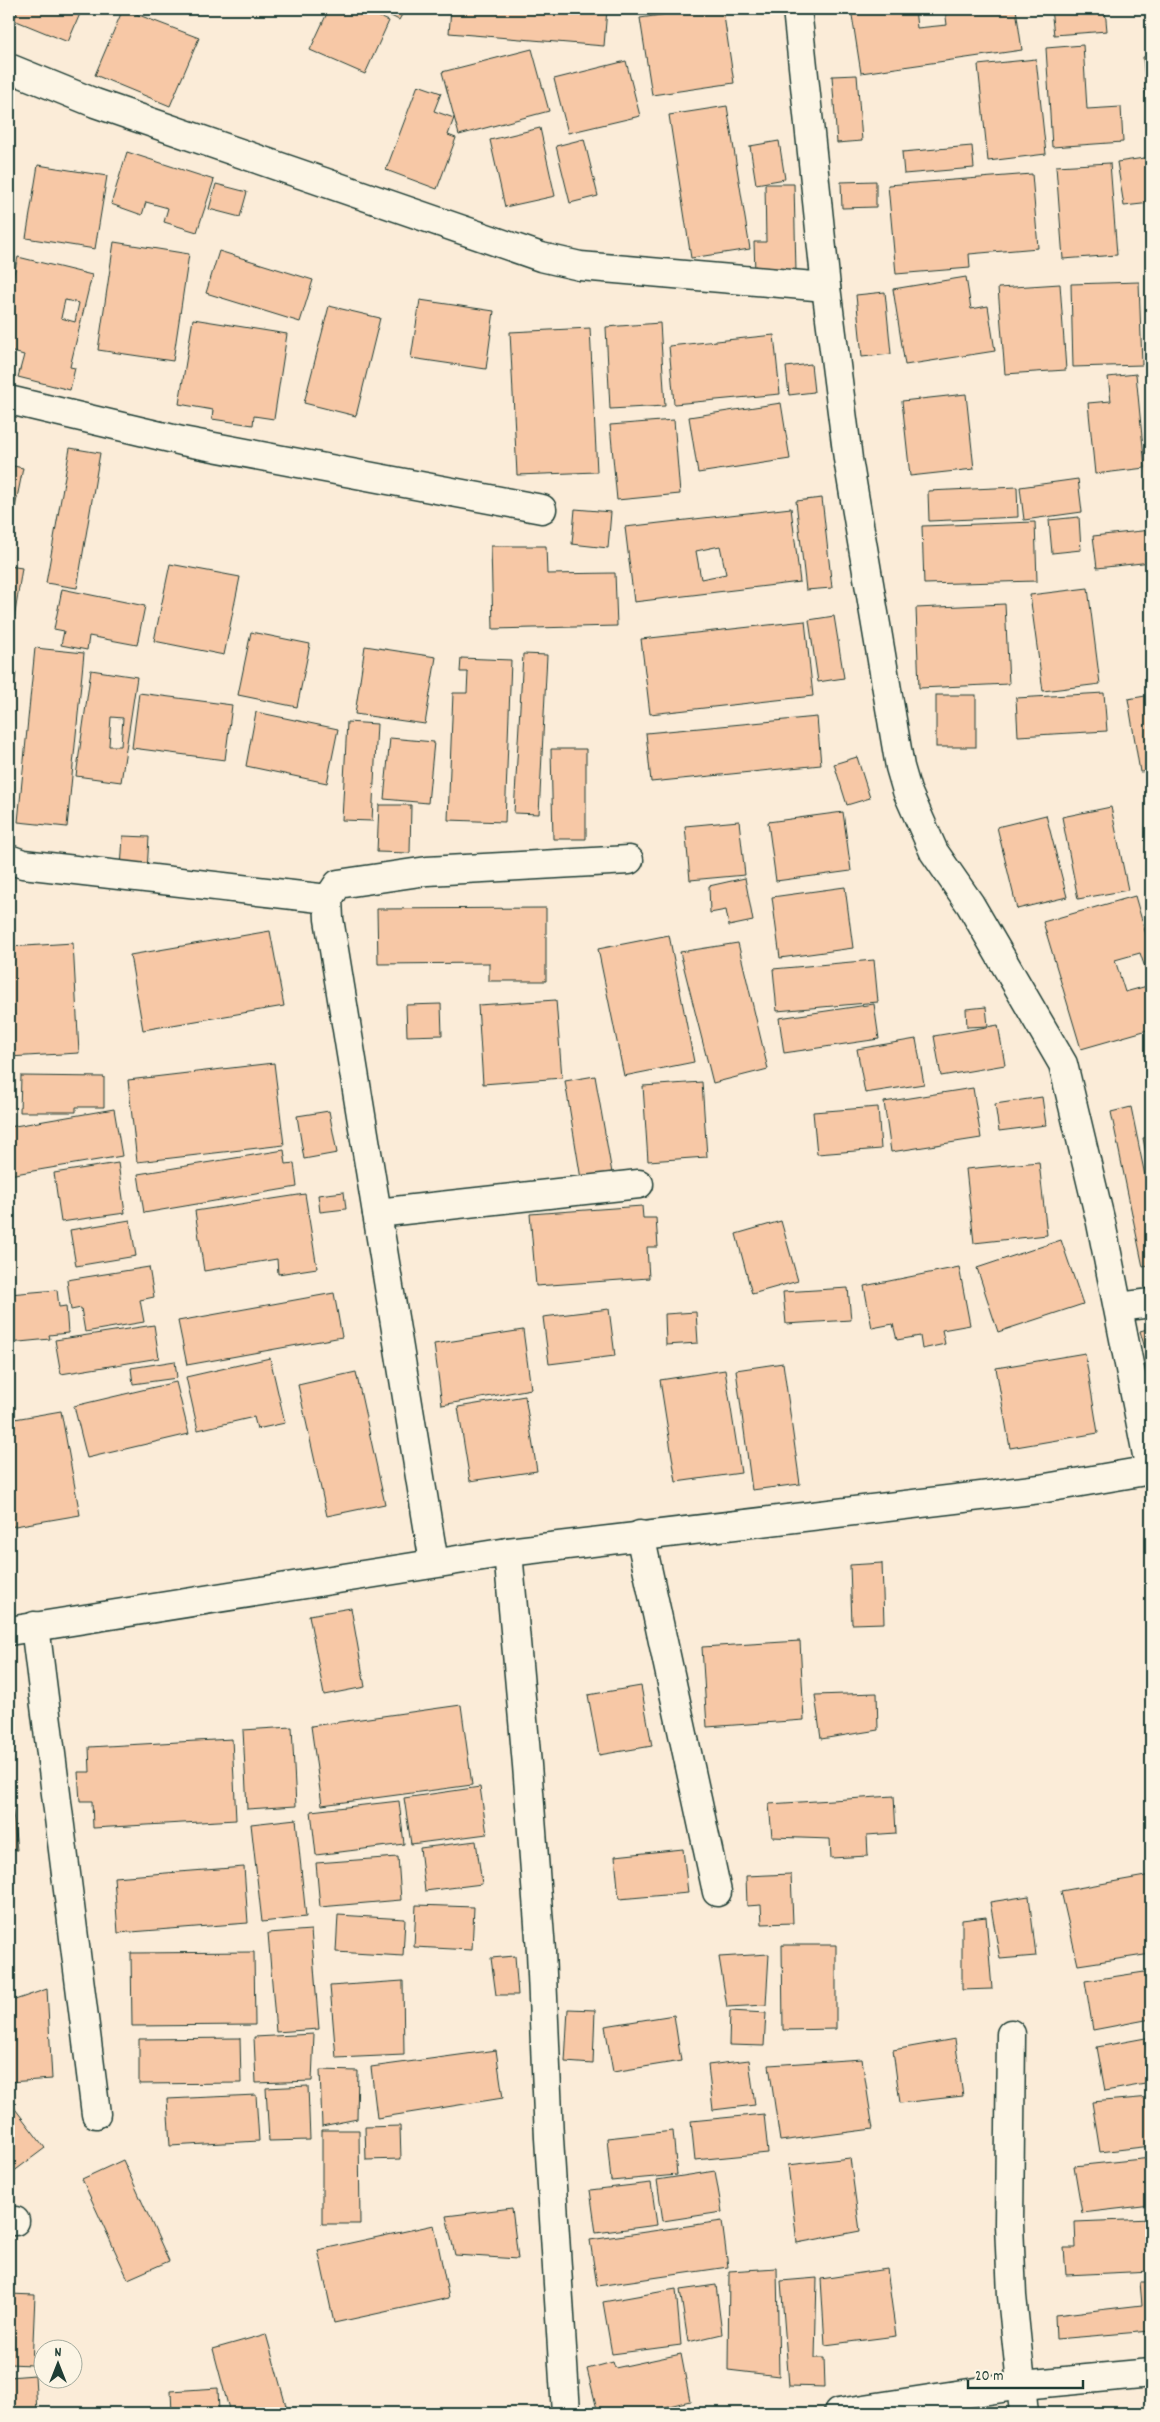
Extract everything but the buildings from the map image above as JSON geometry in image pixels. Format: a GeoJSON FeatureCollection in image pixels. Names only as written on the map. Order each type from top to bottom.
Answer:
{"type":"FeatureCollection","features":[{"type":"Feature","properties":{"kind":"street"},"geometry":{"type":"LineString","coordinates":[[9,1631],[508,1552],[1040,1489],[1151,1470],[1119,1308],[1063,1064],[970,904],[934,852],[907,791],[900,767],[848,459],[826,287],[797,9]]}},
{"type":"Feature","properties":{"kind":"street"},"geometry":{"type":"LineString","coordinates":[[9,68],[96,103],[541,257],[580,266],[826,287]]}},
{"type":"Feature","properties":{"kind":"street"},"geometry":{"type":"LineString","coordinates":[[9,400],[182,441],[542,509]]}},
{"type":"Feature","properties":{"kind":"street"},"geometry":{"type":"LineString","coordinates":[[9,859],[23,864],[328,899]]}},
{"type":"Feature","properties":{"kind":"street"},"geometry":{"type":"LineString","coordinates":[[434,1563],[329,919],[328,899],[338,884],[427,870],[629,860]]}},
{"type":"Feature","properties":{"kind":"street"},"geometry":{"type":"LineString","coordinates":[[377,1213],[639,1184]]}},
{"type":"Feature","properties":{"kind":"street"},"geometry":{"type":"LineString","coordinates":[[1119,1308],[1151,1303]]}},
{"type":"Feature","properties":{"kind":"street"},"geometry":{"type":"LineString","coordinates":[[640,1536],[717,1892]]}},
{"type":"Feature","properties":{"kind":"street"},"geometry":{"type":"LineString","coordinates":[[508,1552],[541,1951],[549,2138],[566,2413]]}},
{"type":"Feature","properties":{"kind":"street"},"geometry":{"type":"LineString","coordinates":[[35,1626],[96,2114]]}},
{"type":"Feature","properties":{"kind":"street"},"geometry":{"type":"LineString","coordinates":[[1011,2034],[1010,2233],[1012,2296],[1024,2413]]}},
{"type":"Feature","properties":{"kind":"street"},"geometry":{"type":"LineString","coordinates":[[838,2413],[1022,2385],[1151,2372]]}}]}
